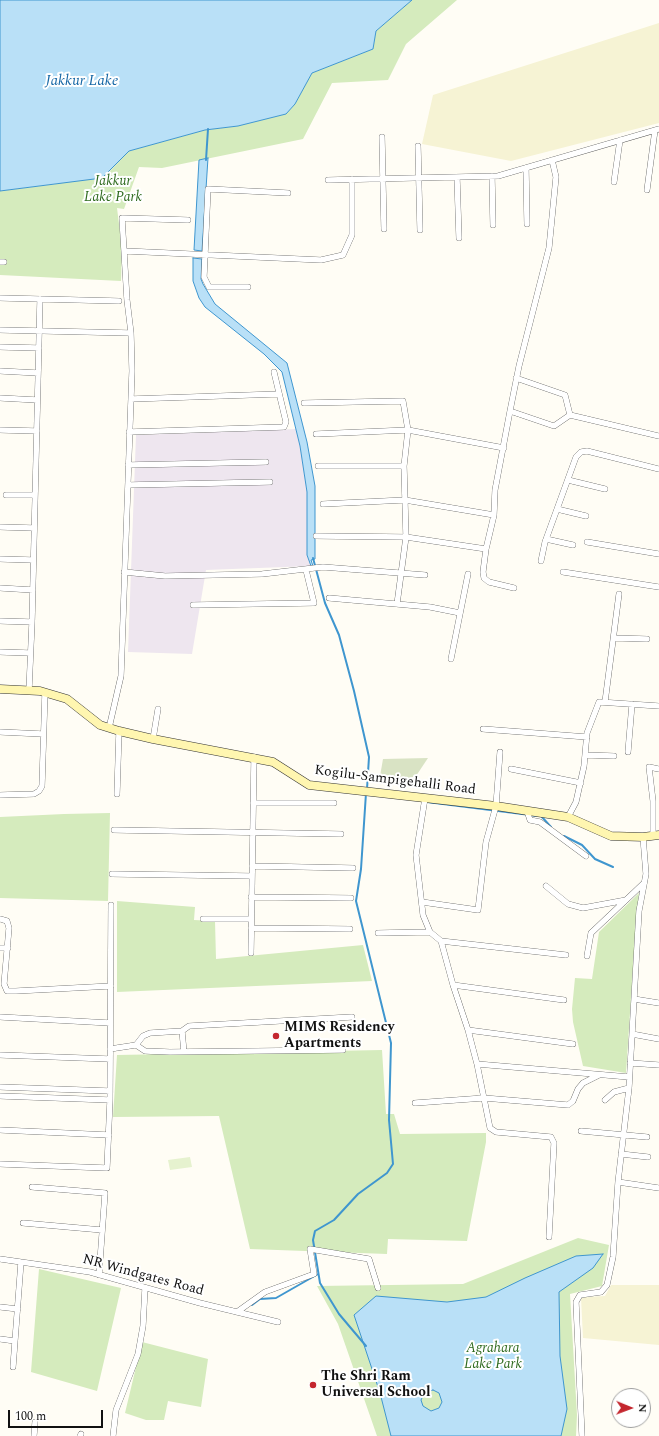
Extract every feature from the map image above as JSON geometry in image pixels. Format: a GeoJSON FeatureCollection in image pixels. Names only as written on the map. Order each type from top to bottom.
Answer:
{"type":"FeatureCollection","features":[{"type":"Feature","properties":{"kind":"street"},"geometry":{"type":"LineString","coordinates":[[328,180],[498,176],[657,129],[647,190]]}},
{"type":"Feature","properties":{"kind":"street"},"geometry":{"type":"LineString","coordinates":[[382,137],[384,229]]}},
{"type":"Feature","properties":{"kind":"street"},"geometry":{"type":"LineString","coordinates":[[614,182],[620,140]]}},
{"type":"Feature","properties":{"kind":"street"},"geometry":{"type":"LineString","coordinates":[[418,146],[420,230]]}},
{"type":"Feature","properties":{"kind":"street"},"geometry":{"type":"LineString","coordinates":[[514,588],[490,582],[484,578],[483,572],[486,550],[494,515],[495,490],[516,378],[549,248],[556,177],[552,160]]}},
{"type":"Feature","properties":{"kind":"street"},"geometry":{"type":"LineString","coordinates":[[526,168],[527,224]]}},
{"type":"Feature","properties":{"kind":"street"},"geometry":{"type":"LineString","coordinates":[[492,176],[493,224]]}},
{"type":"Feature","properties":{"kind":"street"},"geometry":{"type":"LineString","coordinates":[[457,177],[459,238]]}},
{"type":"Feature","properties":{"kind":"street"},"geometry":{"type":"LineString","coordinates":[[125,251],[321,260],[343,255],[352,236],[352,179]]}},
{"type":"Feature","properties":{"kind":"street"},"geometry":{"type":"LineString","coordinates":[[248,287],[209,287],[204,278],[208,189],[288,193]]}},
{"type":"Feature","properties":{"kind":"street"},"geometry":{"type":"LineString","coordinates":[[109,728],[120,676],[131,399],[131,333],[127,300],[122,218],[188,220]]}},
{"type":"Feature","properties":{"kind":"street"},"geometry":{"type":"LineString","coordinates":[[0,298],[119,301]]}},
{"type":"Feature","properties":{"kind":"street"},"geometry":{"type":"LineString","coordinates":[[29,690],[40,299]]}},
{"type":"Feature","properties":{"kind":"street"},"geometry":{"type":"LineString","coordinates":[[0,330],[131,333]]}},
{"type":"Feature","properties":{"kind":"street"},"geometry":{"type":"LineString","coordinates":[[0,347],[39,348]]}},
{"type":"Feature","properties":{"kind":"street"},"geometry":{"type":"LineString","coordinates":[[0,371],[38,373]]}},
{"type":"Feature","properties":{"kind":"street"},"geometry":{"type":"LineString","coordinates":[[129,432],[284,427],[286,422],[274,372]]}},
{"type":"Feature","properties":{"kind":"street"},"geometry":{"type":"LineString","coordinates":[[516,378],[565,395],[570,415]]}},
{"type":"Feature","properties":{"kind":"street"},"geometry":{"type":"LineString","coordinates":[[131,399],[279,394]]}},
{"type":"Feature","properties":{"kind":"street"},"geometry":{"type":"LineString","coordinates":[[0,398],[37,400]]}},
{"type":"Feature","properties":{"kind":"street"},"geometry":{"type":"LineString","coordinates":[[304,403],[403,401],[408,430],[404,466],[406,537],[397,604]]}},
{"type":"Feature","properties":{"kind":"street"},"geometry":{"type":"LineString","coordinates":[[510,411],[554,426],[570,415],[659,436]]}},
{"type":"Feature","properties":{"kind":"street"},"geometry":{"type":"LineString","coordinates":[[0,430],[36,431]]}},
{"type":"Feature","properties":{"kind":"street"},"geometry":{"type":"LineString","coordinates":[[316,434],[408,430],[504,448]]}},
{"type":"Feature","properties":{"kind":"street"},"geometry":{"type":"LineString","coordinates":[[541,561],[546,539],[576,457],[581,452],[587,451],[659,469]]}},
{"type":"Feature","properties":{"kind":"street"},"geometry":{"type":"LineString","coordinates":[[128,465],[266,462]]}},
{"type":"Feature","properties":{"kind":"street"},"geometry":{"type":"LineString","coordinates":[[318,466],[404,466]]}},
{"type":"Feature","properties":{"kind":"street"},"geometry":{"type":"LineString","coordinates":[[568,480],[605,489]]}},
{"type":"Feature","properties":{"kind":"street"},"geometry":{"type":"LineString","coordinates":[[128,485],[270,482]]}},
{"type":"Feature","properties":{"kind":"street"},"geometry":{"type":"LineString","coordinates":[[6,495],[35,495]]}},
{"type":"Feature","properties":{"kind":"street"},"geometry":{"type":"LineString","coordinates":[[323,504],[406,500],[494,515]]}},
{"type":"Feature","properties":{"kind":"street"},"geometry":{"type":"LineString","coordinates":[[557,509],[586,516]]}},
{"type":"Feature","properties":{"kind":"street"},"geometry":{"type":"LineString","coordinates":[[0,527],[34,528]]}},
{"type":"Feature","properties":{"kind":"street"},"geometry":{"type":"LineString","coordinates":[[316,536],[406,537],[486,550]]}},
{"type":"Feature","properties":{"kind":"street"},"geometry":{"type":"LineString","coordinates":[[546,539],[573,544]]}},
{"type":"Feature","properties":{"kind":"street"},"geometry":{"type":"LineString","coordinates":[[587,542],[659,554]]}},
{"type":"Feature","properties":{"kind":"street"},"geometry":{"type":"LineString","coordinates":[[0,558],[33,560]]}},
{"type":"Feature","properties":{"kind":"street"},"geometry":{"type":"LineString","coordinates":[[124,572],[165,576],[262,574],[323,567],[425,575]]}},
{"type":"Feature","properties":{"kind":"street"},"geometry":{"type":"LineString","coordinates":[[192,605],[314,603],[306,570]]}},
{"type":"Feature","properties":{"kind":"street"},"geometry":{"type":"LineString","coordinates":[[563,572],[659,586]]}},
{"type":"Feature","properties":{"kind":"street"},"geometry":{"type":"LineString","coordinates":[[451,659],[468,574]]}},
{"type":"Feature","properties":{"kind":"street"},"geometry":{"type":"LineString","coordinates":[[0,588],[33,590]]}},
{"type":"Feature","properties":{"kind":"street"},"geometry":{"type":"LineString","coordinates":[[605,702],[619,594]]}},
{"type":"Feature","properties":{"kind":"street"},"geometry":{"type":"LineString","coordinates":[[329,598],[430,607],[460,612]]}},
{"type":"Feature","properties":{"kind":"street"},"geometry":{"type":"LineString","coordinates":[[0,621],[32,622]]}},
{"type":"Feature","properties":{"kind":"street"},"geometry":{"type":"LineString","coordinates":[[614,638],[647,639]]}},
{"type":"Feature","properties":{"kind":"street"},"geometry":{"type":"LineString","coordinates":[[0,652],[30,653]]}},
{"type":"Feature","properties":{"kind":"street","name":"Kogilu-Sampigehalli Road"},"geometry":{"type":"LineString","coordinates":[[0,689],[45,692],[67,699],[100,725],[118,731],[273,762],[309,785],[496,806],[568,817],[611,836],[656,835]]}},
{"type":"Feature","properties":{"kind":"street"},"geometry":{"type":"LineString","coordinates":[[0,795],[34,794],[39,792],[42,786],[45,692]]}},
{"type":"Feature","properties":{"kind":"street"},"geometry":{"type":"LineString","coordinates":[[568,817],[576,802],[587,737],[600,702],[659,706]]}},
{"type":"Feature","properties":{"kind":"street"},"geometry":{"type":"LineString","coordinates":[[628,752],[632,704]]}},
{"type":"Feature","properties":{"kind":"street"},"geometry":{"type":"LineString","coordinates":[[153,739],[158,710]]}},
{"type":"Feature","properties":{"kind":"street"},"geometry":{"type":"LineString","coordinates":[[483,729],[587,737]]}},
{"type":"Feature","properties":{"kind":"street"},"geometry":{"type":"LineString","coordinates":[[117,794],[118,731]]}},
{"type":"Feature","properties":{"kind":"street"},"geometry":{"type":"LineString","coordinates":[[0,732],[43,734]]}},
{"type":"Feature","properties":{"kind":"street"},"geometry":{"type":"LineString","coordinates":[[422,902],[478,910],[486,842],[496,806],[500,752]]}},
{"type":"Feature","properties":{"kind":"street"},"geometry":{"type":"LineString","coordinates":[[585,755],[614,756]]}},
{"type":"Feature","properties":{"kind":"street"},"geometry":{"type":"LineString","coordinates":[[251,953],[254,758]]}},
{"type":"Feature","properties":{"kind":"street"},"geometry":{"type":"LineString","coordinates":[[656,835],[649,767],[659,769]]}},
{"type":"Feature","properties":{"kind":"street"},"geometry":{"type":"LineString","coordinates":[[510,770],[580,783]]}},
{"type":"Feature","properties":{"kind":"street"},"geometry":{"type":"LineString","coordinates":[[425,798],[416,855],[423,915],[430,932],[441,941],[566,955]]}},
{"type":"Feature","properties":{"kind":"street"},"geometry":{"type":"LineString","coordinates":[[253,803],[334,803]]}},
{"type":"Feature","properties":{"kind":"street"},"geometry":{"type":"LineString","coordinates":[[527,811],[530,820],[540,822],[586,856]]}},
{"type":"Feature","properties":{"kind":"street"},"geometry":{"type":"LineString","coordinates":[[114,830],[340,834]]}},
{"type":"Feature","properties":{"kind":"street"},"geometry":{"type":"LineString","coordinates":[[582,1436],[576,1302],[580,1295],[601,1292],[607,1285],[612,1257],[618,1182],[629,1088],[639,911],[646,874],[643,836]]}},
{"type":"Feature","properties":{"kind":"street"},"geometry":{"type":"LineString","coordinates":[[252,866],[353,868]]}},
{"type":"Feature","properties":{"kind":"street"},"geometry":{"type":"LineString","coordinates":[[112,874],[252,876]]}},
{"type":"Feature","properties":{"kind":"street"},"geometry":{"type":"LineString","coordinates":[[587,956],[591,932],[644,883]]}},
{"type":"Feature","properties":{"kind":"street"},"geometry":{"type":"LineString","coordinates":[[546,886],[568,904],[583,908],[626,899]]}},
{"type":"Feature","properties":{"kind":"street"},"geometry":{"type":"LineString","coordinates":[[252,897],[352,898]]}},
{"type":"Feature","properties":{"kind":"street"},"geometry":{"type":"LineString","coordinates":[[0,1164],[107,1168],[110,1100],[111,905]]}},
{"type":"Feature","properties":{"kind":"street"},"geometry":{"type":"LineString","coordinates":[[0,918],[7,921],[9,928],[8,948],[2,980],[7,991],[111,986]]}},
{"type":"Feature","properties":{"kind":"street"},"geometry":{"type":"LineString","coordinates":[[203,919],[251,920]]}},
{"type":"Feature","properties":{"kind":"street"},"geometry":{"type":"LineString","coordinates":[[251,928],[350,929]]}},
{"type":"Feature","properties":{"kind":"street"},"geometry":{"type":"LineString","coordinates":[[378,933],[430,932]]}},
{"type":"Feature","properties":{"kind":"street"},"geometry":{"type":"LineString","coordinates":[[441,941],[477,1064],[490,1128],[496,1132],[551,1137],[554,1143],[549,1237]]}},
{"type":"Feature","properties":{"kind":"street"},"geometry":{"type":"LineString","coordinates":[[0,948],[8,948]]}},
{"type":"Feature","properties":{"kind":"street"},"geometry":{"type":"LineString","coordinates":[[453,985],[564,1000]]}},
{"type":"Feature","properties":{"kind":"street"},"geometry":{"type":"LineString","coordinates":[[634,999],[659,1003]]}},
{"type":"Feature","properties":{"kind":"street"},"geometry":{"type":"LineString","coordinates":[[136,1045],[143,1036],[150,1033],[182,1031],[188,1026],[352,1016]]}},
{"type":"Feature","properties":{"kind":"street"},"geometry":{"type":"LineString","coordinates":[[0,1018],[110,1023]]}},
{"type":"Feature","properties":{"kind":"street"},"geometry":{"type":"LineString","coordinates":[[468,1030],[573,1044]]}},
{"type":"Feature","properties":{"kind":"street"},"geometry":{"type":"LineString","coordinates":[[182,1031],[184,1052]]}},
{"type":"Feature","properties":{"kind":"street"},"geometry":{"type":"LineString","coordinates":[[632,1034],[659,1039]]}},
{"type":"Feature","properties":{"kind":"street"},"geometry":{"type":"LineString","coordinates":[[110,1049],[136,1045],[145,1051],[184,1052],[343,1050]]}},
{"type":"Feature","properties":{"kind":"street"},"geometry":{"type":"LineString","coordinates":[[0,1055],[110,1059]]}},
{"type":"Feature","properties":{"kind":"street"},"geometry":{"type":"LineString","coordinates":[[630,1063],[659,1065]]}},
{"type":"Feature","properties":{"kind":"street"},"geometry":{"type":"LineString","coordinates":[[477,1064],[629,1077]]}},
{"type":"Feature","properties":{"kind":"street"},"geometry":{"type":"LineString","coordinates":[[415,1103],[484,1098],[568,1106],[573,1101],[578,1089],[583,1083],[599,1075]]}},
{"type":"Feature","properties":{"kind":"street"},"geometry":{"type":"LineString","coordinates":[[0,1086],[110,1091]]}},
{"type":"Feature","properties":{"kind":"street"},"geometry":{"type":"LineString","coordinates":[[605,1100],[614,1092],[629,1088]]}},
{"type":"Feature","properties":{"kind":"street"},"geometry":{"type":"LineString","coordinates":[[0,1096],[110,1100]]}},
{"type":"Feature","properties":{"kind":"street"},"geometry":{"type":"LineString","coordinates":[[0,1130],[109,1135]]}},
{"type":"Feature","properties":{"kind":"street"},"geometry":{"type":"LineString","coordinates":[[581,1131],[647,1137]]}},
{"type":"Feature","properties":{"kind":"street"},"geometry":{"type":"LineString","coordinates":[[621,1154],[648,1157]]}},
{"type":"Feature","properties":{"kind":"street"},"geometry":{"type":"LineString","coordinates":[[618,1182],[659,1188]]}},
{"type":"Feature","properties":{"kind":"street"},"geometry":{"type":"LineString","coordinates":[[32,1187],[105,1192],[99,1275]]}},
{"type":"Feature","properties":{"kind":"street"},"geometry":{"type":"LineString","coordinates":[[23,1223],[102,1230]]}},
{"type":"Feature","properties":{"kind":"street"},"geometry":{"type":"LineString","coordinates":[[237,1312],[265,1292],[314,1274],[310,1249],[369,1259],[378,1288]]}},
{"type":"Feature","properties":{"kind":"street","name":"NR Windgates Road"},"geometry":{"type":"LineString","coordinates":[[0,1259],[90,1272],[145,1288],[278,1322]]}},
{"type":"Feature","properties":{"kind":"street"},"geometry":{"type":"LineString","coordinates":[[13,1367],[21,1262]]}},
{"type":"Feature","properties":{"kind":"street"},"geometry":{"type":"LineString","coordinates":[[113,1436],[116,1410],[138,1354],[145,1288]]}},
{"type":"Feature","properties":{"kind":"street"},"geometry":{"type":"LineString","coordinates":[[0,1307],[18,1309]]}},
{"type":"Feature","properties":{"kind":"street"},"geometry":{"type":"LineString","coordinates":[[0,1339],[15,1341]]}},
{"type":"Feature","properties":{"kind":"street"},"geometry":{"type":"LineString","coordinates":[[34,1436],[35,1422]]}},
{"type":"Feature","properties":{"kind":"shaded area"},"geometry":{"type":"Polygon","coordinates":[[[659,23],[659,123],[511,161],[422,144],[433,95],[659,23]]]}},
{"type":"Feature","properties":{"kind":"shaded area"},"geometry":{"type":"Polygon","coordinates":[[[296,429],[307,492],[307,555],[311,566],[206,570],[192,654],[128,652],[136,435],[296,429]]]}},
{"type":"Feature","properties":{"kind":"shaded area"},"geometry":{"type":"Polygon","coordinates":[[[611,1285],[659,1285],[659,1345],[583,1338],[581,1298],[605,1296],[611,1285]]]}},
{"type":"Feature","properties":{"kind":"green space","name":"Jakkur Lake Park"},"geometry":{"type":"Polygon","coordinates":[[[412,0],[457,0],[406,44],[388,80],[332,83],[303,139],[162,168],[139,167],[124,209],[117,208],[122,248],[121,281],[0,275],[0,191],[56,184],[108,173],[129,151],[205,130],[238,126],[286,114],[295,104],[312,73],[373,49],[376,31],[412,0]]]}},
{"type":"Feature","properties":{"kind":"green space"},"geometry":{"type":"Polygon","coordinates":[[[428,758],[416,776],[396,782],[379,782],[383,759],[428,758]]]}},
{"type":"Feature","properties":{"kind":"green space"},"geometry":{"type":"Polygon","coordinates":[[[110,813],[108,901],[0,898],[0,817],[110,813]]]}},
{"type":"Feature","properties":{"kind":"green space"},"geometry":{"type":"Polygon","coordinates":[[[639,893],[626,1073],[583,1066],[573,1022],[572,1009],[575,978],[592,979],[599,932],[639,893]]]}},
{"type":"Feature","properties":{"kind":"green space"},"geometry":{"type":"Polygon","coordinates":[[[117,901],[195,907],[194,920],[215,921],[216,959],[363,945],[372,981],[117,992],[117,901]]]}},
{"type":"Feature","properties":{"kind":"green space"},"geometry":{"type":"Polygon","coordinates":[[[382,1050],[386,1114],[394,1114],[400,1134],[486,1133],[486,1142],[467,1241],[388,1239],[387,1254],[250,1249],[219,1116],[113,1117],[117,1055],[382,1050]]]}},
{"type":"Feature","properties":{"kind":"green space"},"geometry":{"type":"Polygon","coordinates":[[[190,1157],[192,1167],[170,1170],[168,1160],[190,1157]]]}},
{"type":"Feature","properties":{"kind":"green space","name":"Agrahara Lake Park"},"geometry":{"type":"Polygon","coordinates":[[[578,1238],[609,1245],[602,1286],[570,1294],[577,1415],[576,1436],[377,1436],[338,1324],[317,1286],[463,1284],[578,1238]]]}},
{"type":"Feature","properties":{"kind":"green space"},"geometry":{"type":"Polygon","coordinates":[[[39,1269],[121,1288],[97,1391],[31,1372],[39,1269]]]}},
{"type":"Feature","properties":{"kind":"green space"},"geometry":{"type":"Polygon","coordinates":[[[142,1342],[208,1359],[201,1407],[168,1401],[164,1420],[146,1420],[125,1413],[142,1342]]]}},
{"type":"Feature","properties":{"kind":"water","name":"Jakkur Lake"},"geometry":{"type":"Polygon","coordinates":[[[0,0],[412,0],[376,31],[373,49],[312,73],[295,104],[286,114],[238,126],[205,130],[129,151],[102,178],[0,191],[0,0]]]}},
{"type":"Feature","properties":{"kind":"water"},"geometry":{"type":"Polygon","coordinates":[[[208,158],[202,251],[194,250],[199,160],[208,158]]]}},
{"type":"Feature","properties":{"kind":"water"},"geometry":{"type":"Polygon","coordinates":[[[193,258],[202,259],[201,279],[215,304],[287,363],[307,442],[315,486],[315,559],[311,560],[313,566],[311,566],[307,555],[307,492],[300,446],[282,372],[264,354],[205,307],[199,298],[193,281],[193,258]]]}},
{"type":"Feature","properties":{"kind":"water","name":"Agrahara Lake Park"},"geometry":{"type":"Polygon","coordinates":[[[603,1254],[593,1268],[559,1292],[560,1356],[567,1409],[561,1436],[391,1436],[380,1393],[354,1315],[376,1296],[447,1302],[486,1297],[576,1256],[603,1254]],[[433,1390],[424,1394],[421,1400],[423,1406],[431,1411],[439,1408],[442,1402],[439,1393],[433,1390]]]}},
{"type":"Feature","properties":{"kind":"waterway"},"geometry":{"type":"LineString","coordinates":[[206,160],[208,129]]}},
{"type":"Feature","properties":{"kind":"waterway"},"geometry":{"type":"LineString","coordinates":[[313,558],[325,603],[339,635],[354,691],[369,757],[367,789]]}},
{"type":"Feature","properties":{"kind":"waterway"},"geometry":{"type":"LineString","coordinates":[[366,793],[361,869],[356,901],[391,1043],[389,1120],[393,1164],[387,1173],[358,1194],[334,1220],[315,1231],[313,1240],[320,1283],[339,1314],[366,1346]]}},
{"type":"Feature","properties":{"kind":"waterway"},"geometry":{"type":"LineString","coordinates":[[427,802],[538,816]]}},
{"type":"Feature","properties":{"kind":"waterway"},"geometry":{"type":"LineString","coordinates":[[542,817],[551,827]]}},
{"type":"Feature","properties":{"kind":"waterway"},"geometry":{"type":"LineString","coordinates":[[564,836],[582,845],[595,859],[613,867]]}},
{"type":"Feature","properties":{"kind":"waterway"},"geometry":{"type":"LineString","coordinates":[[252,1305],[260,1299],[276,1298],[318,1274]]}},
{"type":"Feature","properties":{"kind":"place","name":"MIMS Residency Apartments"},"geometry":{"type":"Point","coordinates":[276,1036]}},
{"type":"Feature","properties":{"kind":"place","name":"The Shri Ram Universal School"},"geometry":{"type":"Point","coordinates":[313,1385]}}]}
